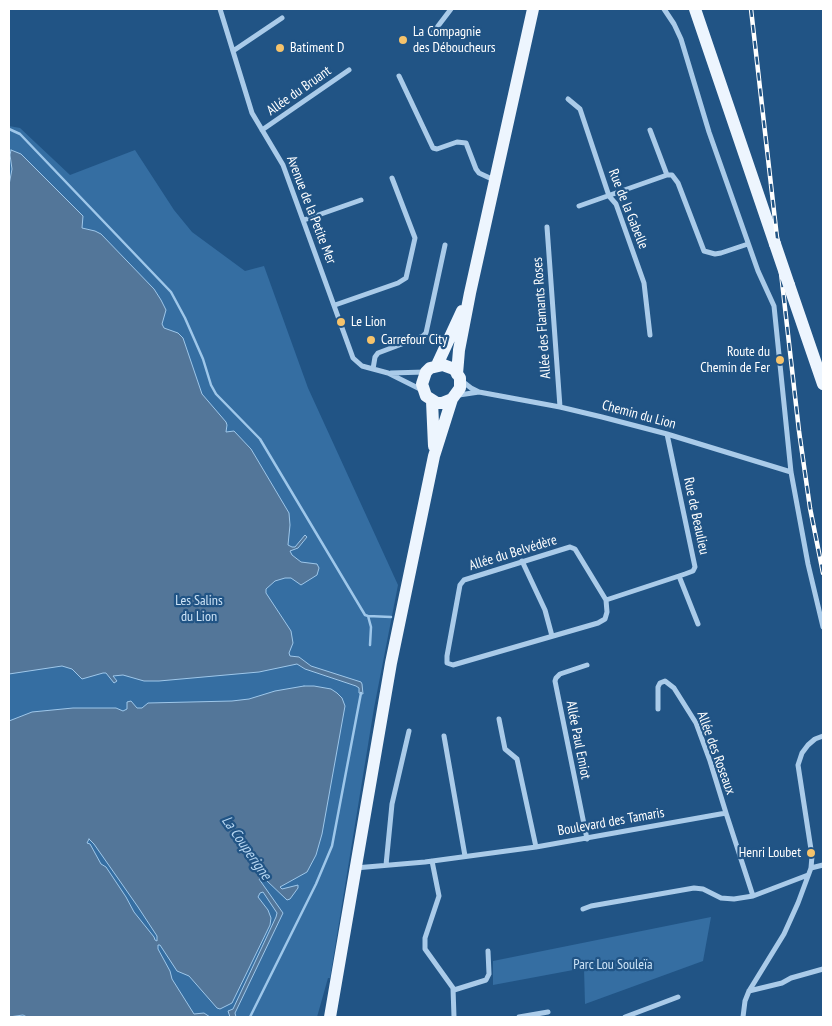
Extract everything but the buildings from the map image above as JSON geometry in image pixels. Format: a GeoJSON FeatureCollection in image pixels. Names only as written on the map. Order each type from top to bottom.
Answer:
{"type":"FeatureCollection","features":[{"type":"Feature","properties":{"kind":"main road"},"geometry":{"type":"LineString","coordinates":[[330,1017],[391,663],[434,456],[454,398],[460,388],[459,350],[470,293],[534,9]]}},
{"type":"Feature","properties":{"kind":"main road"},"geometry":{"type":"LineString","coordinates":[[695,9],[823,384]]}},
{"type":"Feature","properties":{"kind":"main road"},"geometry":{"type":"LineString","coordinates":[[434,456],[427,396],[422,384],[470,293]]}},
{"type":"Feature","properties":{"kind":"main road"},"geometry":{"type":"LineString","coordinates":[[431,368],[448,366],[459,376]]}},
{"type":"Feature","properties":{"kind":"main road"},"geometry":{"type":"LineString","coordinates":[[427,396],[442,403],[454,398]]}},
{"type":"Feature","properties":{"kind":"main road"},"geometry":{"type":"LineString","coordinates":[[326,1017],[338,975]]}},
{"type":"Feature","properties":{"kind":"street","name":"Avenue de la Petite Mer"},"geometry":{"type":"LineString","coordinates":[[220,9],[252,113],[283,165],[356,361],[362,366],[388,373],[427,396]]}},
{"type":"Feature","properties":{"kind":"street"},"geometry":{"type":"LineString","coordinates":[[432,34],[451,9]]}},
{"type":"Feature","properties":{"kind":"street"},"geometry":{"type":"LineString","coordinates":[[664,9],[681,39],[709,132],[748,244],[774,306],[790,472],[808,564],[823,627]]}},
{"type":"Feature","properties":{"kind":"street"},"geometry":{"type":"LineString","coordinates":[[233,51],[282,18]]}},
{"type":"Feature","properties":{"kind":"street","name":"Allée du Bruant"},"geometry":{"type":"LineString","coordinates":[[262,130],[349,70]]}},
{"type":"Feature","properties":{"kind":"street"},"geometry":{"type":"LineString","coordinates":[[398,76],[433,148],[437,149],[462,141],[466,143],[479,173],[495,181]]}},
{"type":"Feature","properties":{"kind":"street","name":"Rue de la Gabelle"},"geometry":{"type":"LineString","coordinates":[[568,99],[580,110],[609,196],[616,204],[644,283],[650,335]]}},
{"type":"Feature","properties":{"kind":"street"},"geometry":{"type":"LineString","coordinates":[[650,130],[666,175]]}},
{"type":"Feature","properties":{"kind":"street"},"geometry":{"type":"LineString","coordinates":[[578,206],[666,175],[672,175],[678,182],[704,251],[715,254],[748,244]]}},
{"type":"Feature","properties":{"kind":"street"},"geometry":{"type":"LineString","coordinates":[[335,304],[398,283],[406,278],[415,238],[392,178]]}},
{"type":"Feature","properties":{"kind":"street"},"geometry":{"type":"LineString","coordinates":[[304,220],[361,200]]}},
{"type":"Feature","properties":{"kind":"street","name":"Allée des Flamants Roses"},"geometry":{"type":"LineString","coordinates":[[547,227],[560,407]]}},
{"type":"Feature","properties":{"kind":"street"},"geometry":{"type":"LineString","coordinates":[[373,369],[375,357],[378,353],[423,336],[426,333],[445,245]]}},
{"type":"Feature","properties":{"kind":"street","name":"Avenue de la Petite Mer"},"geometry":{"type":"LineString","coordinates":[[388,373],[431,368]]}},
{"type":"Feature","properties":{"kind":"street","name":"Chemin du Lion"},"geometry":{"type":"LineString","coordinates":[[459,376],[464,384],[479,392],[560,407],[667,434],[790,472]]}},
{"type":"Feature","properties":{"kind":"street","name":"Chemin du Lion"},"geometry":{"type":"LineString","coordinates":[[454,398],[479,392]]}},
{"type":"Feature","properties":{"kind":"street","name":"Rue de Beaulieu"},"geometry":{"type":"LineString","coordinates":[[606,600],[693,570],[695,561],[667,434]]}},
{"type":"Feature","properties":{"kind":"street","name":"Allée du Belvédère"},"geometry":{"type":"LineString","coordinates":[[572,547],[606,600],[607,612],[605,619],[602,622],[453,664],[447,663],[462,583],[467,578],[522,561],[572,547]]}},
{"type":"Feature","properties":{"kind":"street"},"geometry":{"type":"LineString","coordinates":[[522,561],[545,610],[552,636]]}},
{"type":"Feature","properties":{"kind":"street"},"geometry":{"type":"LineString","coordinates":[[679,576],[698,624]]}},
{"type":"Feature","properties":{"kind":"street","name":"Allée Paul Emiot"},"geometry":{"type":"LineString","coordinates":[[587,665],[560,674],[556,678],[571,765],[587,839]]}},
{"type":"Feature","properties":{"kind":"street","name":"Allée des Roseaux"},"geometry":{"type":"LineString","coordinates":[[658,709],[658,687],[660,683],[665,681],[674,688],[696,724],[710,761],[726,814]]}},
{"type":"Feature","properties":{"kind":"street"},"geometry":{"type":"LineString","coordinates":[[499,719],[505,749],[517,759],[536,846]]}},
{"type":"Feature","properties":{"kind":"street"},"geometry":{"type":"LineString","coordinates":[[386,865],[392,804],[409,731]]}},
{"type":"Feature","properties":{"kind":"street"},"geometry":{"type":"LineString","coordinates":[[444,736],[465,856]]}},
{"type":"Feature","properties":{"kind":"street"},"geometry":{"type":"LineString","coordinates":[[743,1017],[745,1001],[749,991],[784,934],[811,868],[812,856],[798,765],[805,748],[815,739],[823,736]]}},
{"type":"Feature","properties":{"kind":"street"},"geometry":{"type":"LineString","coordinates":[[726,814],[753,896]]}},
{"type":"Feature","properties":{"kind":"street","name":"Boulevard des Tamaris"},"geometry":{"type":"LineString","coordinates":[[355,868],[465,856],[587,839],[726,814]]}},
{"type":"Feature","properties":{"kind":"street"},"geometry":{"type":"LineString","coordinates":[[432,860],[439,896],[425,938],[425,949],[454,990],[454,1017]]}},
{"type":"Feature","properties":{"kind":"street"},"geometry":{"type":"LineString","coordinates":[[811,868],[823,865]]}},
{"type":"Feature","properties":{"kind":"street"},"geometry":{"type":"LineString","coordinates":[[583,909],[694,888],[703,889],[721,898],[734,899],[753,896],[808,875]]}},
{"type":"Feature","properties":{"kind":"street"},"geometry":{"type":"LineString","coordinates":[[454,990],[483,982],[487,978],[489,974],[488,951]]}},
{"type":"Feature","properties":{"kind":"street"},"geometry":{"type":"LineString","coordinates":[[749,991],[782,983],[790,978],[823,969]]}},
{"type":"Feature","properties":{"kind":"street"},"geometry":{"type":"LineString","coordinates":[[625,1017],[678,997]]}},
{"type":"Feature","properties":{"kind":"street"},"geometry":{"type":"LineString","coordinates":[[519,1017],[548,1012]]}},
{"type":"Feature","properties":{"kind":"green space","name":"Les Salins du Lion"},"geometry":{"type":"Polygon","coordinates":[[[9,126],[20,128],[70,175],[135,150],[174,210],[192,232],[245,271],[264,266],[308,388],[398,585],[374,708],[330,978],[328,978],[317,1017],[9,1017],[9,126]]]}},
{"type":"Feature","properties":{"kind":"green space","name":"Parc Lou Souleïa"},"geometry":{"type":"Polygon","coordinates":[[[711,917],[703,961],[585,1004],[584,968],[493,985],[493,961],[711,917]]]}},
{"type":"Feature","properties":{"kind":"water"},"geometry":{"type":"Polygon","coordinates":[[[11,150],[21,154],[83,216],[82,228],[101,234],[154,289],[166,310],[162,324],[164,328],[178,333],[183,338],[202,394],[226,422],[226,432],[234,431],[251,449],[289,513],[288,545],[295,547],[305,535],[307,537],[298,548],[290,551],[292,555],[301,562],[317,564],[319,568],[317,575],[301,585],[291,578],[285,578],[275,581],[266,589],[266,593],[291,631],[293,643],[289,653],[290,656],[299,657],[311,666],[361,682],[363,694],[359,693],[359,688],[356,686],[305,669],[297,664],[259,672],[159,681],[144,681],[123,675],[113,676],[117,681],[114,683],[106,673],[82,679],[72,669],[62,666],[9,674],[9,185],[12,169],[11,150]]]}},
{"type":"Feature","properties":{"kind":"water","name":"La Couperigne"},"geometry":{"type":"Polygon","coordinates":[[[304,686],[331,689],[342,698],[345,706],[322,834],[316,855],[307,872],[280,887],[282,889],[298,885],[290,899],[287,900],[266,880],[259,879],[283,913],[235,1013],[236,1017],[230,1017],[228,1011],[233,1009],[277,913],[263,892],[258,897],[268,910],[271,918],[270,925],[232,1003],[220,1009],[217,1008],[189,976],[177,971],[160,945],[158,945],[158,949],[170,971],[172,979],[194,1014],[204,1013],[210,1017],[27,1017],[23,1015],[9,1017],[9,721],[32,712],[73,708],[116,708],[123,711],[127,709],[127,702],[131,701],[137,708],[142,708],[148,703],[249,699],[275,691],[304,686]],[[89,839],[87,843],[90,844],[101,864],[106,867],[134,912],[157,941],[157,936],[89,839]]]}},
{"type":"Feature","properties":{"kind":"waterway"},"geometry":{"type":"LineString","coordinates":[[9,129],[20,134],[171,292],[185,318],[216,394],[260,439],[365,615],[391,617]]}},
{"type":"Feature","properties":{"kind":"waterway"},"geometry":{"type":"LineString","coordinates":[[368,616],[371,627],[370,645]]}},
{"type":"Feature","properties":{"kind":"waterway"},"geometry":{"type":"LineString","coordinates":[[250,1017],[316,884],[332,846],[361,693]]}},
{"type":"Feature","properties":{"kind":"railway"},"geometry":{"type":"LineString","coordinates":[[751,9],[799,431],[810,508],[823,573]]}},
{"type":"Feature","properties":{"kind":"place","name":"La Compagnie des Déboucheurs"},"geometry":{"type":"Point","coordinates":[403,40]}},
{"type":"Feature","properties":{"kind":"place","name":"Batiment D"},"geometry":{"type":"Point","coordinates":[280,48]}},
{"type":"Feature","properties":{"kind":"place","name":"Le Lion"},"geometry":{"type":"Point","coordinates":[341,322]}},
{"type":"Feature","properties":{"kind":"place","name":"Carrefour City"},"geometry":{"type":"Point","coordinates":[371,340]}},
{"type":"Feature","properties":{"kind":"place","name":"Route du Chemin de Fer"},"geometry":{"type":"Point","coordinates":[780,360]}},
{"type":"Feature","properties":{"kind":"place","name":"Henri Loubet"},"geometry":{"type":"Point","coordinates":[811,853]}}]}
